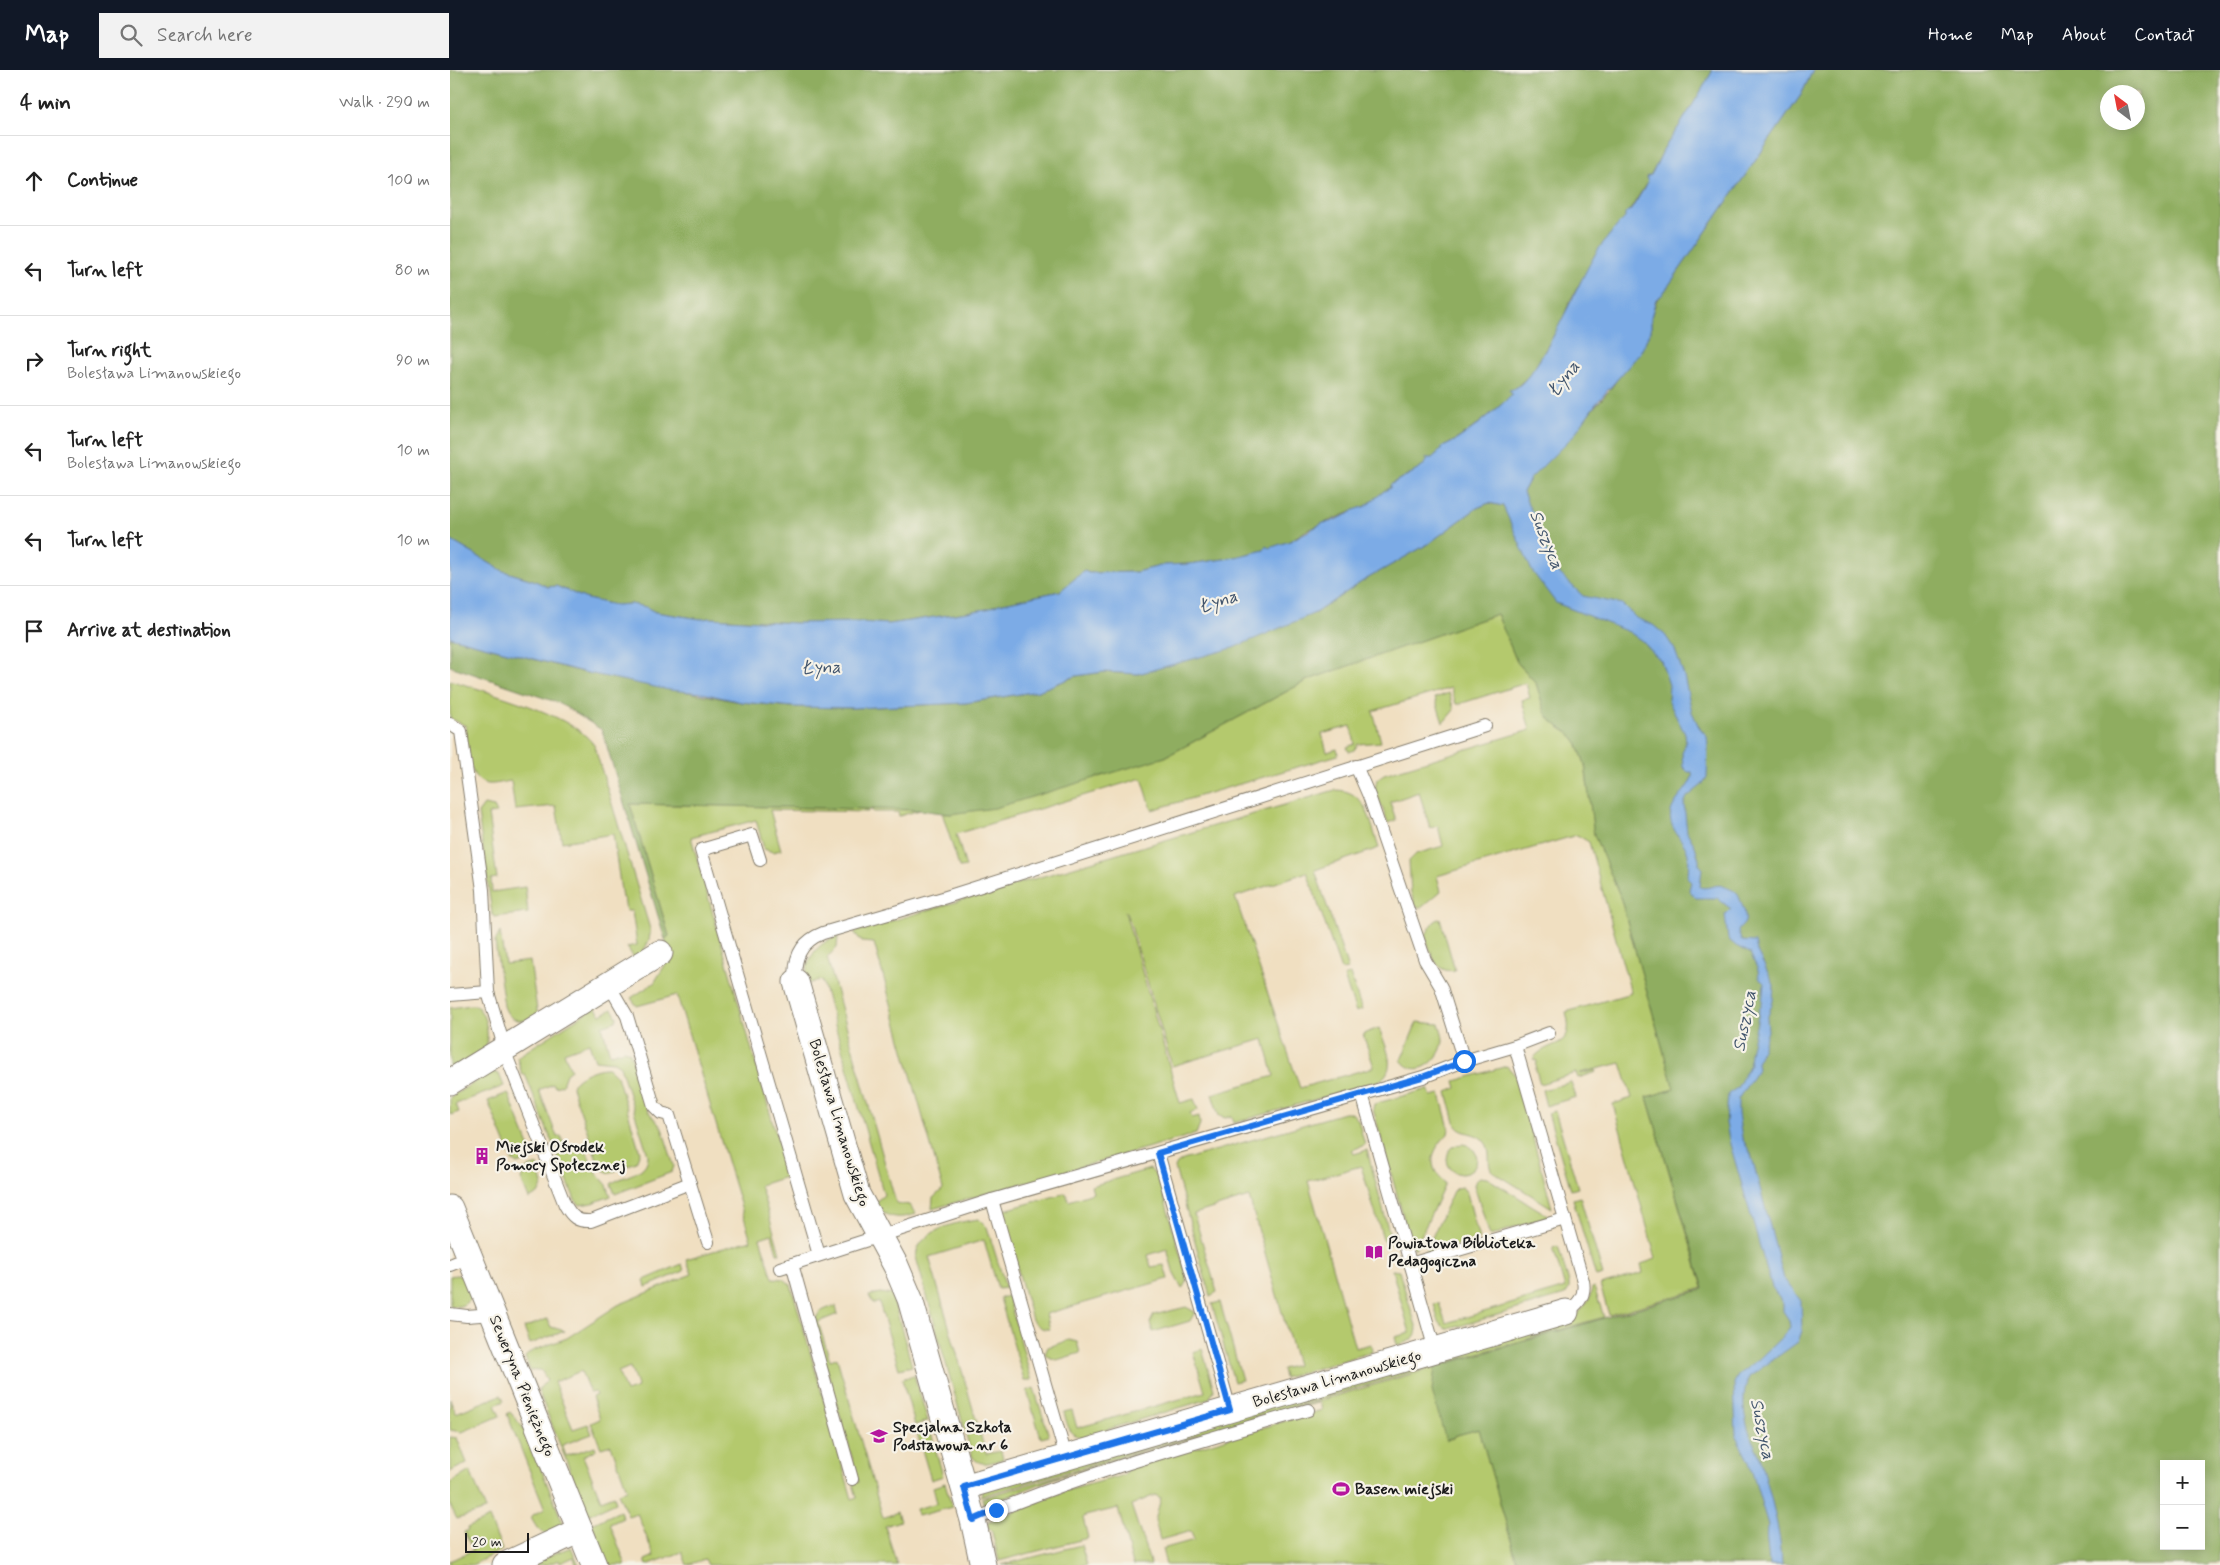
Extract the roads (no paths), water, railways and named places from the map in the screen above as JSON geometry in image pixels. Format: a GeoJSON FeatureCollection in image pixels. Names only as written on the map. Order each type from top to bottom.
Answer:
{"type":"FeatureCollection","features":[{"type":"Feature","properties":{"kind":"street"},"geometry":{"type":"LineString","coordinates":[[450,1082],[660,954]]}},
{"type":"Feature","properties":{"kind":"street","name":"Bolesława Limanowskiego"},"geometry":{"type":"LineString","coordinates":[[796,982],[857,1194],[896,1266],[910,1299],[964,1487],[983,1565]]}},
{"type":"Feature","properties":{"kind":"street","name":"Seweryna Pieniężnego"},"geometry":{"type":"LineString","coordinates":[[450,1208],[460,1261],[493,1314],[594,1565]]}},
{"type":"Feature","properties":{"kind":"street","name":"Bolesława Limanowskiego"},"geometry":{"type":"LineString","coordinates":[[964,1487],[1566,1312]]}},
{"type":"Feature","properties":{"kind":"street"},"geometry":{"type":"LineString","coordinates":[[505,1565],[580,1530]]}},
{"type":"Feature","properties":{"kind":"lane"},"geometry":{"type":"LineString","coordinates":[[450,724],[461,731],[484,890],[488,992],[504,1049],[565,1205],[572,1216],[581,1222],[591,1221],[690,1183]]}},
{"type":"Feature","properties":{"kind":"lane"},"geometry":{"type":"LineString","coordinates":[[796,982],[794,970],[798,954],[808,941],[823,932],[943,898],[1486,726]]}},
{"type":"Feature","properties":{"kind":"lane"},"geometry":{"type":"LineString","coordinates":[[1356,766],[1369,796],[1425,960],[1441,987],[1464,1061]]}},
{"type":"Feature","properties":{"kind":"lane"},"geometry":{"type":"LineString","coordinates":[[760,860],[752,835],[701,850],[819,1255]]}},
{"type":"Feature","properties":{"kind":"lane"},"geometry":{"type":"LineString","coordinates":[[609,985],[627,1016],[654,1106],[660,1113],[668,1115],[708,1242]]}},
{"type":"Feature","properties":{"kind":"lane"},"geometry":{"type":"LineString","coordinates":[[450,995],[488,992]]}},
{"type":"Feature","properties":{"kind":"lane"},"geometry":{"type":"LineString","coordinates":[[852,1478],[786,1266],[992,1200],[1422,1077],[1549,1033]]}},
{"type":"Feature","properties":{"kind":"lane"},"geometry":{"type":"LineString","coordinates":[[1515,1046],[1584,1287],[1580,1301],[1566,1312]]}},
{"type":"Feature","properties":{"kind":"lane"},"geometry":{"type":"LineString","coordinates":[[1362,1094],[1435,1350]]}},
{"type":"Feature","properties":{"kind":"lane"},"geometry":{"type":"LineString","coordinates":[[1158,1153],[1230,1410]]}},
{"type":"Feature","properties":{"kind":"lane"},"geometry":{"type":"LineString","coordinates":[[992,1200],[1066,1457]]}},
{"type":"Feature","properties":{"kind":"lane"},"geometry":{"type":"LineString","coordinates":[[1410,1264],[1565,1219]]}},
{"type":"Feature","properties":{"kind":"lane"},"geometry":{"type":"LineString","coordinates":[[450,1314],[467,1316],[493,1314]]}},
{"type":"Feature","properties":{"kind":"lane"},"geometry":{"type":"LineString","coordinates":[[973,1520],[1058,1485],[1122,1464],[1308,1410]]}},
{"type":"Feature","properties":{"kind":"water","name":"Łyna"},"geometry":{"type":"Polygon","coordinates":[[[1713,70],[1813,70],[1801,95],[1662,295],[1656,299],[1651,317],[1651,330],[1641,352],[1595,405],[1573,436],[1530,479],[1523,492],[1530,509],[1536,515],[1550,562],[1561,575],[1583,596],[1622,604],[1636,618],[1653,625],[1665,635],[1675,650],[1684,676],[1692,712],[1699,727],[1707,736],[1707,777],[1702,785],[1687,797],[1684,804],[1687,832],[1695,846],[1699,864],[1702,868],[1700,887],[1706,888],[1720,885],[1738,894],[1744,910],[1745,921],[1738,931],[1742,941],[1755,942],[1757,951],[1774,985],[1773,1001],[1767,1019],[1768,1031],[1757,1063],[1758,1069],[1738,1099],[1738,1114],[1742,1138],[1751,1154],[1784,1279],[1801,1301],[1802,1331],[1798,1342],[1749,1377],[1744,1400],[1747,1424],[1761,1460],[1774,1512],[1780,1539],[1782,1565],[1769,1565],[1768,1525],[1749,1462],[1736,1436],[1734,1383],[1739,1374],[1759,1359],[1790,1327],[1789,1320],[1783,1311],[1783,1304],[1772,1287],[1730,1144],[1726,1123],[1728,1094],[1737,1088],[1750,1064],[1750,1053],[1759,1009],[1762,1004],[1764,983],[1759,978],[1758,970],[1750,953],[1736,946],[1728,939],[1725,915],[1731,909],[1717,898],[1696,898],[1689,890],[1691,882],[1688,878],[1688,854],[1673,828],[1670,817],[1673,807],[1690,781],[1692,772],[1688,772],[1683,767],[1682,753],[1686,742],[1685,734],[1668,700],[1669,685],[1661,661],[1642,641],[1629,632],[1556,603],[1532,571],[1503,506],[1489,503],[1477,508],[1428,544],[1363,581],[1315,613],[1233,648],[1138,674],[1104,672],[1076,676],[1038,691],[966,703],[853,708],[793,707],[741,702],[702,693],[669,690],[583,672],[450,637],[450,540],[503,571],[533,580],[548,587],[556,586],[587,599],[615,605],[631,604],[646,607],[655,612],[701,619],[794,623],[860,622],[889,624],[987,609],[999,604],[1060,591],[1084,571],[1089,573],[1136,572],[1164,565],[1189,564],[1231,558],[1264,550],[1266,546],[1269,548],[1290,541],[1323,523],[1330,522],[1366,506],[1390,488],[1390,485],[1421,468],[1428,460],[1425,458],[1432,458],[1441,450],[1441,447],[1456,440],[1478,425],[1512,394],[1509,390],[1520,385],[1545,351],[1592,260],[1600,247],[1625,218],[1625,213],[1631,210],[1648,182],[1646,177],[1651,175],[1665,148],[1713,70]]]}},
{"type":"Feature","properties":{"kind":"place","name":"Miejski Ośrodek Pomocy Społecznej"},"geometry":{"type":"Point","coordinates":[482,1156]}},
{"type":"Feature","properties":{"kind":"place","name":"Powiatowa Biblioteka Pedagogiczna"},"geometry":{"type":"Point","coordinates":[1374,1252]}},
{"type":"Feature","properties":{"kind":"place","name":"Specjalna Szkoła Podstawowa nr 6"},"geometry":{"type":"Point","coordinates":[879,1436]}},
{"type":"Feature","properties":{"kind":"place","name":"Basen miejski"},"geometry":{"type":"Point","coordinates":[1341,1489]}},
{"type":"Feature","properties":{"kind":"water label","name":"Suszyca"},"geometry":{"type":"Point","coordinates":[1546,540]}},
{"type":"Feature","properties":{"kind":"water label","name":"Suszyca"},"geometry":{"type":"Point","coordinates":[1745,1021]}},
{"type":"Feature","properties":{"kind":"water label","name":"Suszyca"},"geometry":{"type":"Point","coordinates":[1762,1429]}}]}
